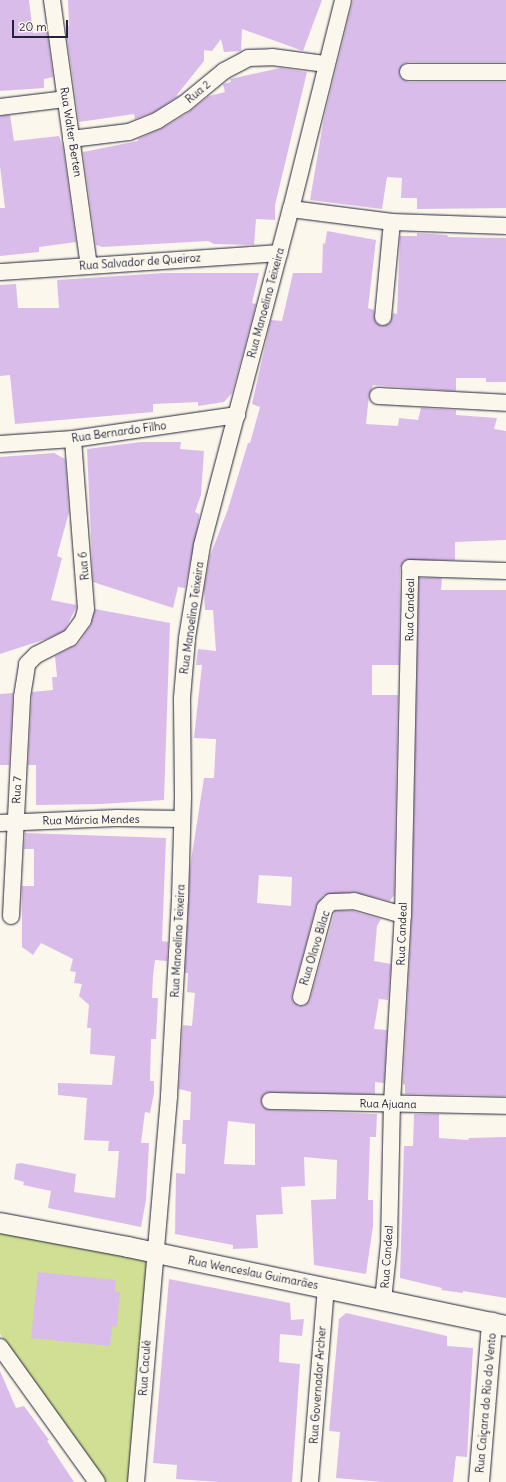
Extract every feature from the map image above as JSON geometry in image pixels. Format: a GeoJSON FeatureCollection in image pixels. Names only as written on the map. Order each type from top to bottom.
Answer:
{"type":"FeatureCollection","features":[{"type":"Feature","properties":{"kind":"street","name":"Rua Walter Berten"},"geometry":{"type":"LineString","coordinates":[[52,0],[64,99],[89,265]]}},
{"type":"Feature","properties":{"kind":"street","name":"Rua Manoelino Teixeira"},"geometry":{"type":"LineString","coordinates":[[155,1253],[169,1096],[182,819],[182,698],[186,638],[202,544],[291,209],[325,64],[343,0]]}},
{"type":"Feature","properties":{"kind":"street","name":"Rua 2"},"geometry":{"type":"LineString","coordinates":[[71,139],[129,132],[158,120],[184,104],[224,71],[248,58],[272,56],[325,64]]}},
{"type":"Feature","properties":{"kind":"street"},"geometry":{"type":"LineString","coordinates":[[408,72],[506,72]]}},
{"type":"Feature","properties":{"kind":"street"},"geometry":{"type":"LineString","coordinates":[[0,107],[64,99]]}},
{"type":"Feature","properties":{"kind":"street"},"geometry":{"type":"LineString","coordinates":[[291,209],[392,222],[506,226]]}},
{"type":"Feature","properties":{"kind":"street"},"geometry":{"type":"LineString","coordinates":[[383,317],[392,222]]}},
{"type":"Feature","properties":{"kind":"street","name":"Rua Salvador de Queiroz"},"geometry":{"type":"LineString","coordinates":[[0,272],[279,253]]}},
{"type":"Feature","properties":{"kind":"street"},"geometry":{"type":"LineString","coordinates":[[378,396],[506,404]]}},
{"type":"Feature","properties":{"kind":"street","name":"Rua Bernardo Filho"},"geometry":{"type":"LineString","coordinates":[[0,444],[73,439],[237,415]]}},
{"type":"Feature","properties":{"kind":"street","name":"Rua 6"},"geometry":{"type":"LineString","coordinates":[[27,664],[36,655],[70,638],[83,620],[86,609],[73,439]]}},
{"type":"Feature","properties":{"kind":"street","name":"Rua Candeal"},"geometry":{"type":"LineString","coordinates":[[383,1300],[389,1244],[392,1104],[403,915],[410,568],[506,572]]}},
{"type":"Feature","properties":{"kind":"street","name":"Rua 7"},"geometry":{"type":"LineString","coordinates":[[11,916],[8,823],[27,664]]}},
{"type":"Feature","properties":{"kind":"street","name":"Rua Márcia Mendes"},"geometry":{"type":"LineString","coordinates":[[8,823],[116,818],[182,819]]}},
{"type":"Feature","properties":{"kind":"street","name":"Rua Olavo Bilac"},"geometry":{"type":"LineString","coordinates":[[301,997],[325,908],[331,902],[354,901],[403,915]]}},
{"type":"Feature","properties":{"kind":"street","name":"Rua Ajuana"},"geometry":{"type":"LineString","coordinates":[[270,1101],[506,1106]]}},
{"type":"Feature","properties":{"kind":"street","name":"Rua Wenceslau Guimarães"},"geometry":{"type":"LineString","coordinates":[[0,1223],[155,1253],[499,1325]]}},
{"type":"Feature","properties":{"kind":"street","name":"Rua Caculé"},"geometry":{"type":"LineString","coordinates":[[136,1482],[155,1253]]}},
{"type":"Feature","properties":{"kind":"street","name":"Rua Governador Archer"},"geometry":{"type":"LineString","coordinates":[[310,1482],[326,1288]]}},
{"type":"Feature","properties":{"kind":"street","name":"Rua Caiçara do Rio do Vento"},"geometry":{"type":"LineString","coordinates":[[479,1482],[499,1325]]}},
{"type":"Feature","properties":{"kind":"street"},"geometry":{"type":"LineString","coordinates":[[0,1346],[97,1482]]}},
{"type":"Feature","properties":{"kind":"green space"},"geometry":{"type":"Polygon","coordinates":[[[0,1222],[155,1253],[133,1482],[99,1482],[0,1334],[0,1222]]]}},
{"type":"Feature","properties":{"kind":"building"},"geometry":{"type":"Polygon","coordinates":[[[0,0],[29,0],[33,33],[47,32],[53,77],[44,79],[44,88],[0,91],[0,0]]]}},
{"type":"Feature","properties":{"kind":"building"},"geometry":{"type":"Polygon","coordinates":[[[68,0],[322,0],[303,51],[242,29],[241,51],[224,52],[221,39],[212,51],[204,50],[204,61],[176,96],[180,95],[154,112],[135,119],[134,114],[79,122],[66,30],[66,26],[69,26],[68,0]]]}},
{"type":"Feature","properties":{"kind":"building"},"geometry":{"type":"Polygon","coordinates":[[[353,0],[506,0],[506,62],[408,62],[403,64],[399,72],[400,77],[408,82],[506,82],[506,208],[417,209],[417,198],[401,198],[402,178],[387,177],[382,209],[310,200],[324,118],[353,0]]]}},
{"type":"Feature","properties":{"kind":"building"},"geometry":{"type":"Polygon","coordinates":[[[280,68],[307,72],[275,205],[275,220],[256,219],[254,245],[214,244],[208,241],[102,247],[96,245],[83,152],[138,141],[138,139],[163,128],[189,112],[209,96],[225,92],[223,84],[231,82],[230,79],[280,68]]]}},
{"type":"Feature","properties":{"kind":"building"},"geometry":{"type":"Polygon","coordinates":[[[10,115],[14,141],[59,136],[63,148],[76,242],[39,247],[39,252],[0,256],[0,208],[5,208],[0,166],[0,116],[10,115]]]}},
{"type":"Feature","properties":{"kind":"building"},"geometry":{"type":"Polygon","coordinates":[[[327,231],[376,240],[368,308],[374,310],[375,321],[382,326],[390,323],[393,313],[397,314],[400,236],[417,236],[417,233],[447,235],[448,237],[506,238],[506,382],[486,382],[486,378],[456,378],[456,391],[373,385],[369,395],[366,424],[398,426],[399,418],[418,420],[421,408],[456,410],[456,415],[497,418],[494,429],[506,431],[506,540],[455,542],[455,560],[405,560],[400,568],[399,665],[372,665],[372,695],[398,695],[394,895],[390,901],[354,892],[324,895],[316,906],[292,995],[292,1000],[298,1006],[304,1006],[310,1000],[335,911],[353,911],[381,919],[377,926],[374,961],[391,964],[388,1000],[379,999],[374,1029],[387,1030],[384,1083],[375,1082],[375,1094],[270,1092],[265,1093],[261,1100],[262,1106],[270,1110],[377,1114],[376,1137],[370,1137],[368,1200],[373,1200],[373,1226],[366,1274],[314,1265],[311,1200],[336,1199],[337,1160],[304,1157],[305,1186],[281,1187],[283,1214],[256,1215],[258,1248],[233,1249],[233,1245],[175,1234],[176,1173],[185,1174],[186,1144],[182,1144],[183,1120],[190,1120],[191,1092],[179,1089],[183,1025],[192,1026],[195,993],[187,992],[188,973],[185,973],[190,867],[204,778],[214,778],[216,739],[194,738],[202,665],[196,665],[198,649],[216,651],[213,610],[205,610],[204,590],[210,556],[228,509],[248,443],[250,443],[260,407],[252,404],[271,320],[282,321],[293,273],[322,273],[323,243],[325,244],[327,231]],[[259,875],[257,903],[291,906],[292,877],[259,875]],[[228,1121],[224,1164],[255,1165],[255,1124],[228,1121]]]}},
{"type":"Feature","properties":{"kind":"building"},"geometry":{"type":"Polygon","coordinates":[[[164,273],[259,273],[252,303],[256,304],[232,393],[224,402],[198,406],[198,402],[153,404],[153,412],[15,424],[10,375],[0,376],[0,285],[16,284],[18,308],[59,308],[57,280],[164,273]]]}},
{"type":"Feature","properties":{"kind":"building"},"geometry":{"type":"Polygon","coordinates":[[[141,442],[181,442],[180,449],[204,451],[201,495],[195,512],[199,514],[199,519],[185,588],[178,587],[173,608],[93,582],[87,449],[141,442]]]}},
{"type":"Feature","properties":{"kind":"building"},"geometry":{"type":"Polygon","coordinates":[[[54,453],[65,459],[69,512],[57,556],[62,558],[51,600],[76,605],[76,608],[64,631],[46,639],[0,654],[0,457],[54,453]]]}},
{"type":"Feature","properties":{"kind":"building"},"geometry":{"type":"Polygon","coordinates":[[[419,578],[442,578],[441,590],[506,590],[506,1096],[405,1094],[405,1085],[403,1084],[412,916],[419,578]]]}},
{"type":"Feature","properties":{"kind":"building"},"geometry":{"type":"Polygon","coordinates":[[[95,609],[170,623],[164,800],[101,804],[36,805],[36,765],[28,765],[32,692],[53,690],[52,677],[57,677],[55,656],[78,644],[91,625],[95,609]]]}},
{"type":"Feature","properties":{"kind":"building"},"geometry":{"type":"Polygon","coordinates":[[[13,693],[9,765],[0,765],[0,694],[13,693]]]}},
{"type":"Feature","properties":{"kind":"building"},"geometry":{"type":"Polygon","coordinates":[[[25,833],[166,838],[162,941],[168,942],[167,961],[155,960],[153,976],[152,998],[158,998],[156,1039],[151,1039],[150,1081],[154,1081],[154,1093],[150,1113],[145,1112],[141,1143],[149,1143],[146,1200],[141,1227],[48,1208],[51,1191],[23,1185],[24,1182],[14,1179],[16,1164],[21,1163],[76,1174],[74,1192],[115,1198],[119,1151],[108,1151],[109,1141],[84,1140],[87,1098],[58,1095],[58,1083],[112,1085],[115,1056],[90,1054],[91,1028],[87,1028],[89,1005],[79,996],[82,984],[74,983],[76,972],[70,971],[73,959],[41,943],[33,955],[22,947],[22,886],[34,886],[34,849],[24,849],[25,833]]]}},
{"type":"Feature","properties":{"kind":"building"},"geometry":{"type":"Polygon","coordinates":[[[414,1114],[439,1114],[439,1138],[468,1140],[469,1138],[506,1137],[506,1298],[463,1291],[463,1293],[441,1290],[442,1288],[400,1278],[404,1146],[413,1146],[414,1114]]]}},
{"type":"Feature","properties":{"kind":"building"},"geometry":{"type":"Polygon","coordinates":[[[38,1272],[116,1280],[115,1292],[120,1292],[117,1326],[112,1326],[110,1346],[31,1338],[38,1272]]]}},
{"type":"Feature","properties":{"kind":"building"},"geometry":{"type":"Polygon","coordinates":[[[169,1279],[290,1303],[291,1320],[304,1319],[302,1336],[280,1334],[279,1362],[300,1364],[292,1482],[219,1482],[176,1479],[177,1465],[153,1463],[169,1279]]]}},
{"type":"Feature","properties":{"kind":"building"},"geometry":{"type":"Polygon","coordinates":[[[346,1313],[447,1336],[447,1346],[473,1348],[467,1457],[456,1456],[453,1482],[382,1482],[336,1478],[340,1432],[329,1431],[339,1319],[346,1313]]]}},
{"type":"Feature","properties":{"kind":"building"},"geometry":{"type":"Polygon","coordinates":[[[0,1371],[16,1408],[24,1406],[49,1440],[47,1441],[74,1482],[0,1482],[0,1371]]]}}]}
